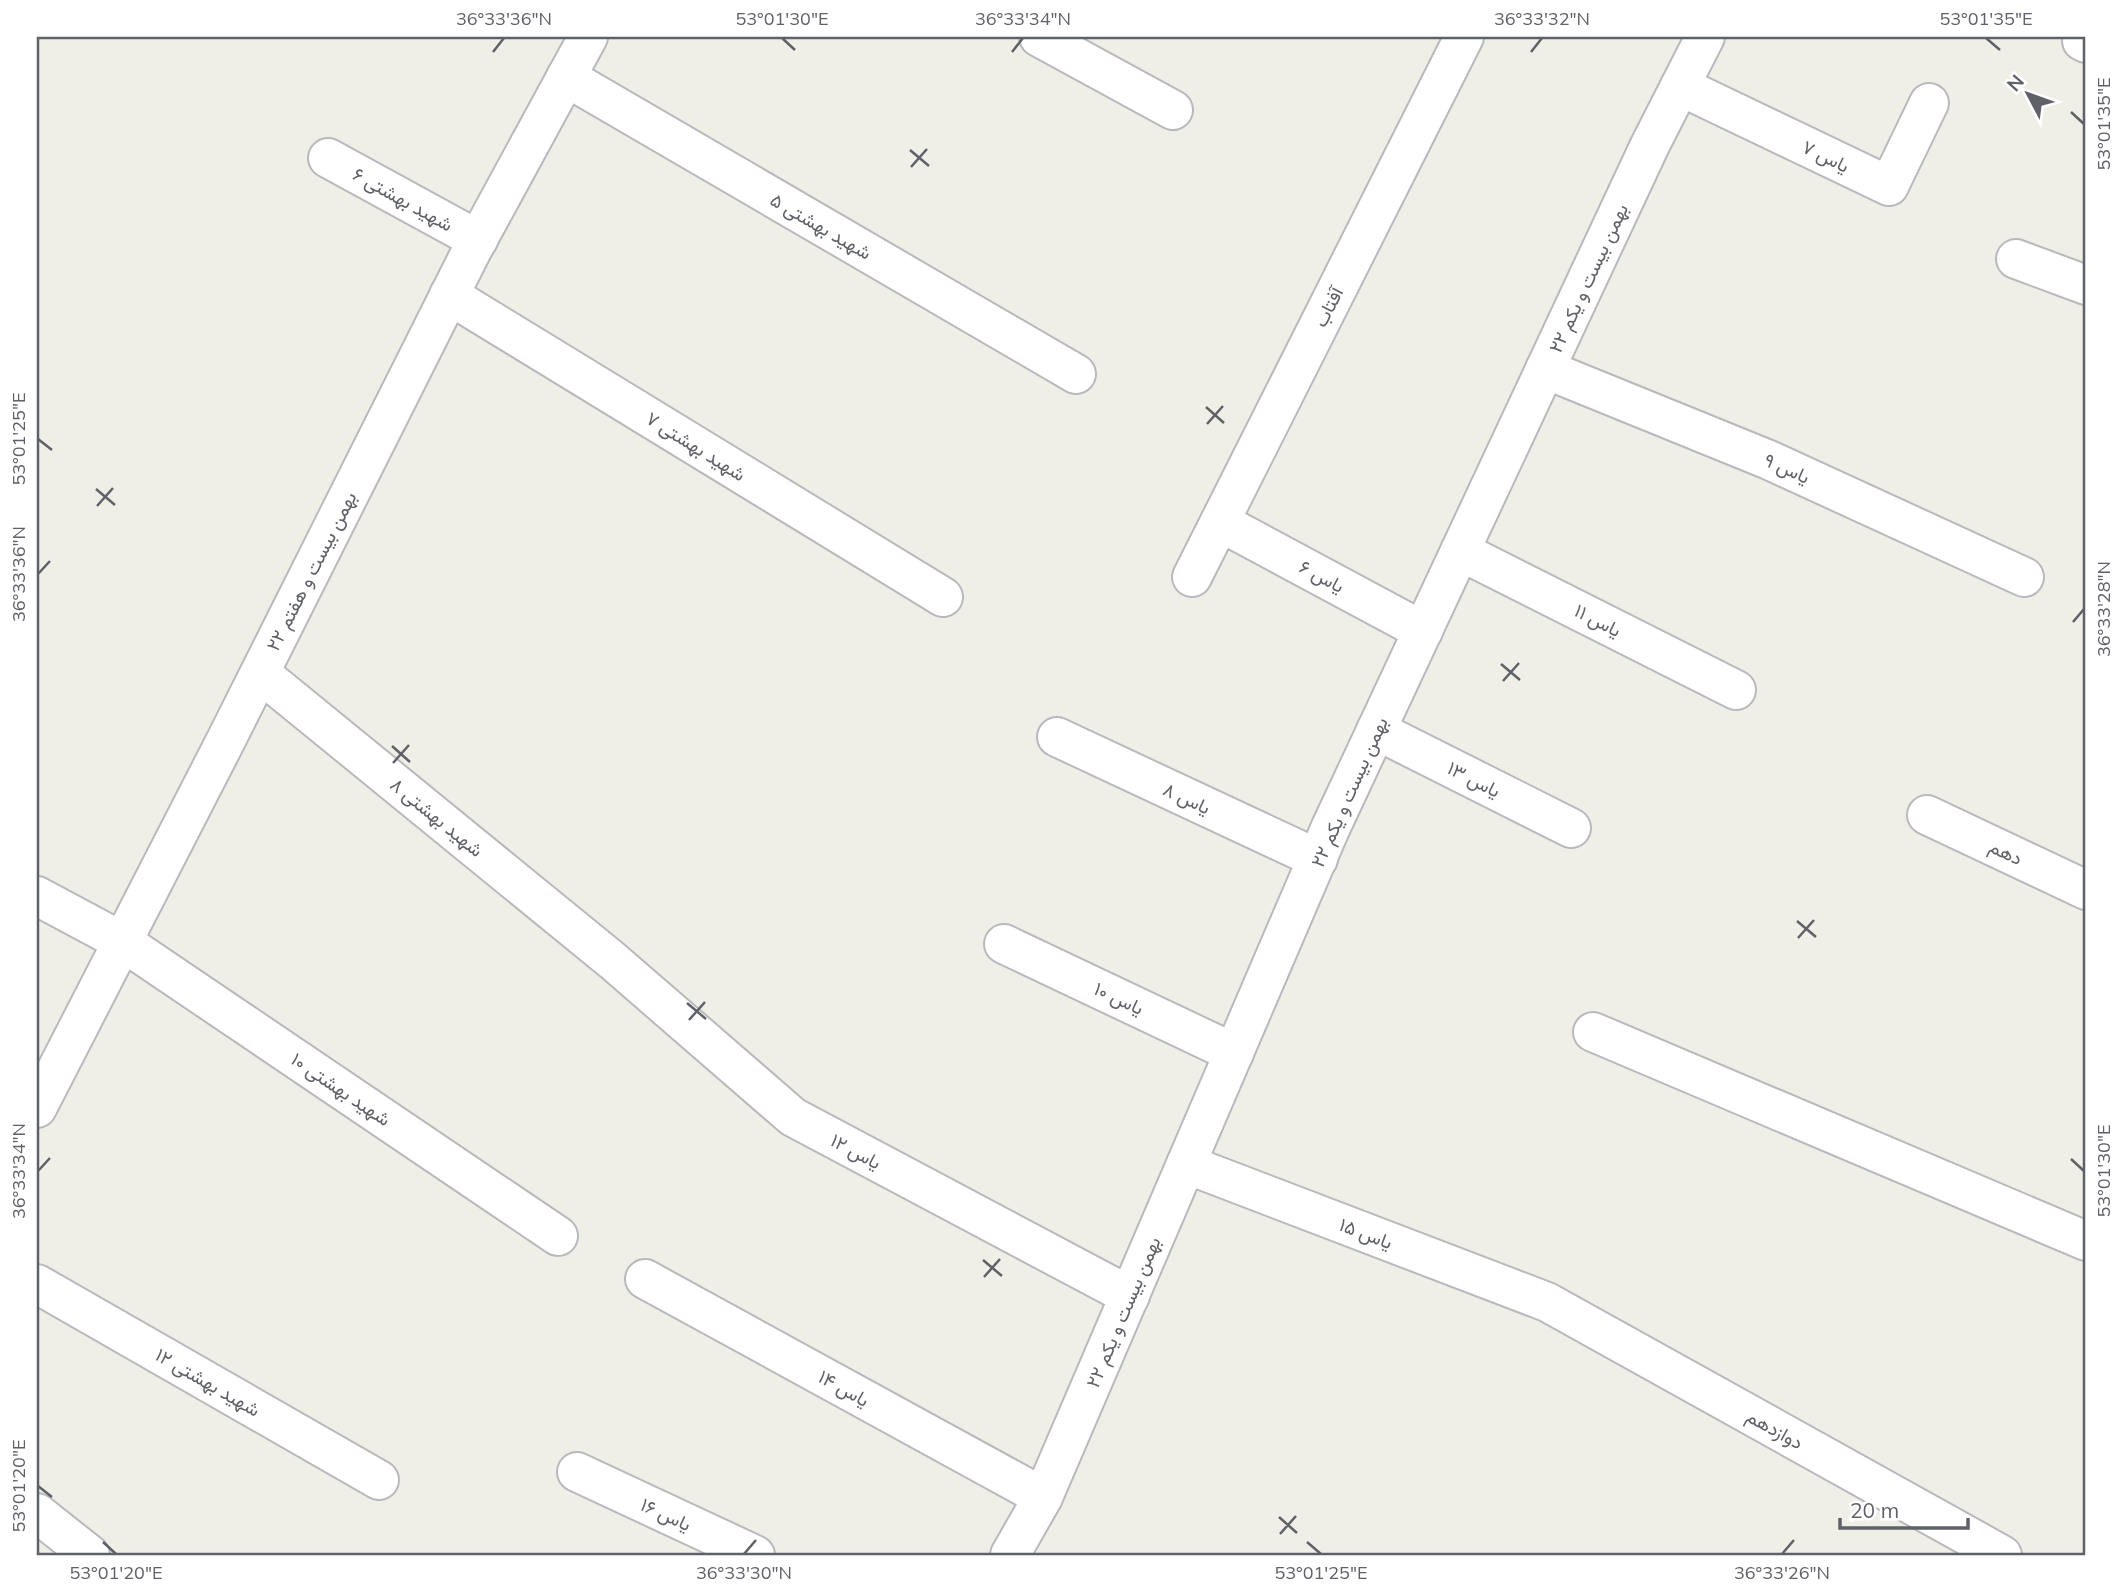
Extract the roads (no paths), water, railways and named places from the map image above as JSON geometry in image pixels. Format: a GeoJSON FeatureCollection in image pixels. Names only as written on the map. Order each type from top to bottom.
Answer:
{"type":"FeatureCollection","features":[{"type":"Feature","properties":{"kind":"street","name":"۲۲ بهمن بیست و هفتم"},"geometry":{"type":"LineString","coordinates":[[37,1108],[260,673],[449,295],[588,37]]}},
{"type":"Feature","properties":{"kind":"street"},"geometry":{"type":"LineString","coordinates":[[1039,37],[1173,110]]}},
{"type":"Feature","properties":{"kind":"street","name":"آفتاب"},"geometry":{"type":"LineString","coordinates":[[1192,576],[1464,37]]}},
{"type":"Feature","properties":{"kind":"street","name":"۲۲ بهمن بیست و یکم"},"geometry":{"type":"LineString","coordinates":[[1010,1555],[1043,1497],[1376,730],[1545,369],[1705,37]]}},
{"type":"Feature","properties":{"kind":"street","name":"شهید بهشتی ۵"},"geometry":{"type":"LineString","coordinates":[[566,77],[1076,374]]}},
{"type":"Feature","properties":{"kind":"street","name":"یاس ۷"},"geometry":{"type":"LineString","coordinates":[[1680,86],[1889,186],[1929,103]]}},
{"type":"Feature","properties":{"kind":"street","name":"شهید بهشتی ۶"},"geometry":{"type":"LineString","coordinates":[[328,158],[478,240]]}},
{"type":"Feature","properties":{"kind":"street"},"geometry":{"type":"LineString","coordinates":[[2016,259],[2086,285]]}},
{"type":"Feature","properties":{"kind":"street","name":"شهید بهشتی ۷"},"geometry":{"type":"LineString","coordinates":[[449,295],[943,597]]}},
{"type":"Feature","properties":{"kind":"street","name":"یاس ۹"},"geometry":{"type":"LineString","coordinates":[[1545,369],[1769,460],[2024,578]]}},
{"type":"Feature","properties":{"kind":"street","name":"یاس ۶"},"geometry":{"type":"LineString","coordinates":[[1220,522],[1423,631]]}},
{"type":"Feature","properties":{"kind":"street","name":"یاس ۱۱"},"geometry":{"type":"LineString","coordinates":[[1460,551],[1736,690]]}},
{"type":"Feature","properties":{"kind":"street","name":"شهید بهشتی ۸"},"geometry":{"type":"LineString","coordinates":[[260,673],[613,961]]}},
{"type":"Feature","properties":{"kind":"street","name":"یاس ۱۳"},"geometry":{"type":"LineString","coordinates":[[1376,730],[1571,828]]}},
{"type":"Feature","properties":{"kind":"street","name":"یاس ۸"},"geometry":{"type":"LineString","coordinates":[[1056,737],[1318,859]]}},
{"type":"Feature","properties":{"kind":"street","name":"دهم"},"geometry":{"type":"LineString","coordinates":[[1927,815],[2086,890]]}},
{"type":"Feature","properties":{"kind":"street","name":"شهید بهشتی ۱۰"},"geometry":{"type":"LineString","coordinates":[[37,896],[123,942],[558,1236]]}},
{"type":"Feature","properties":{"kind":"street","name":"یاس ۱۰"},"geometry":{"type":"LineString","coordinates":[[1004,944],[1234,1053]]}},
{"type":"Feature","properties":{"kind":"street","name":"یاس ۱۲"},"geometry":{"type":"LineString","coordinates":[[613,961],[793,1116],[1130,1296]]}},
{"type":"Feature","properties":{"kind":"street"},"geometry":{"type":"LineString","coordinates":[[1593,1032],[2086,1241]]}},
{"type":"Feature","properties":{"kind":"street","name":"یاس ۱۵"},"geometry":{"type":"LineString","coordinates":[[1186,1164],[1547,1303]]}},
{"type":"Feature","properties":{"kind":"street","name":"یاس ۱۴"},"geometry":{"type":"LineString","coordinates":[[645,1279],[1043,1497]]}},
{"type":"Feature","properties":{"kind":"street","name":"شهید بهشتی ۱۲"},"geometry":{"type":"LineString","coordinates":[[37,1284],[379,1480]]}},
{"type":"Feature","properties":{"kind":"street","name":"دوازدهم"},"geometry":{"type":"LineString","coordinates":[[1547,1303],[2002,1555]]}},
{"type":"Feature","properties":{"kind":"street","name":"یاس ۱۶"},"geometry":{"type":"LineString","coordinates":[[577,1472],[755,1555]]}},
{"type":"Feature","properties":{"kind":"street"},"geometry":{"type":"LineString","coordinates":[[37,1513],[90,1555]]}}]}
